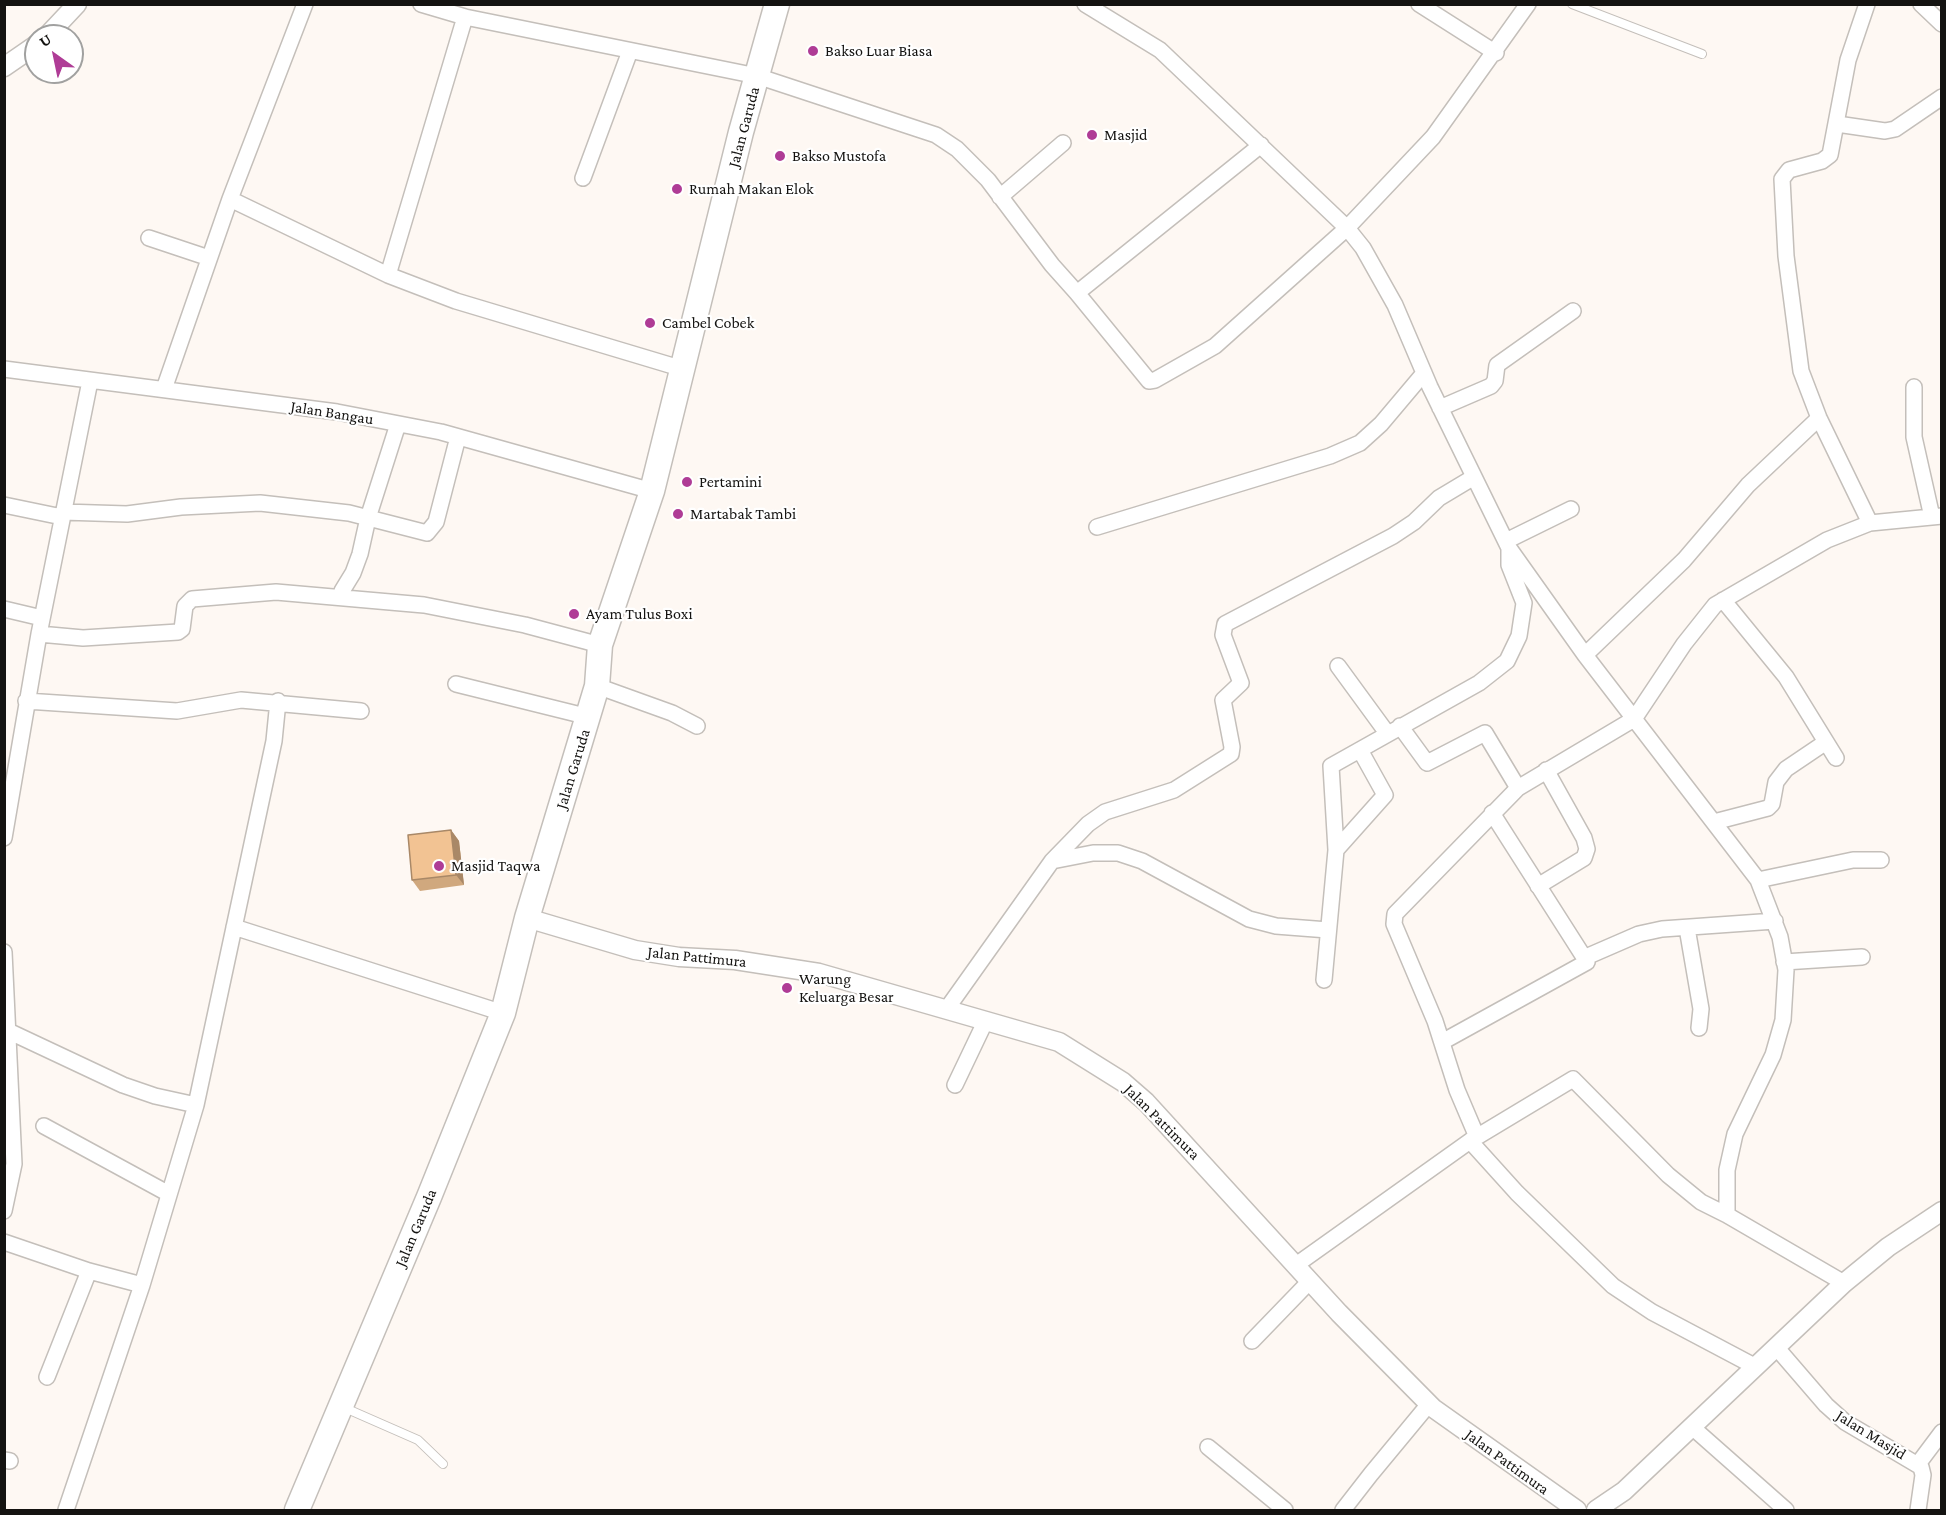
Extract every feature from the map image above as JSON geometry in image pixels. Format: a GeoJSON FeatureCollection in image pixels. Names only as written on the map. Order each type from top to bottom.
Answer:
{"type":"FeatureCollection","features":[{"type":"Feature","properties":{"kind":"highway","name":"Jalan Garuda"},"geometry":{"type":"LineString","coordinates":[[297,1510],[502,1013],[527,918],[589,717],[597,686],[600,645],[652,491],[777,4]]}},
{"type":"Feature","properties":{"kind":"street"},"geometry":{"type":"LineString","coordinates":[[58,24],[77,4]]}},
{"type":"Feature","properties":{"kind":"street"},"geometry":{"type":"LineString","coordinates":[[164,389],[230,199],[305,4]]}},
{"type":"Feature","properties":{"kind":"street"},"geometry":{"type":"LineString","coordinates":[[421,4],[465,17],[757,76],[936,135],[964,156],[1000,197],[1144,378],[1155,380],[1227,337],[1347,228],[1433,137],[1496,52],[1528,4]]}},
{"type":"Feature","properties":{"kind":"street"},"geometry":{"type":"LineString","coordinates":[[1085,4],[1160,50],[1347,228],[1363,248],[1381,278],[1440,408],[1507,544],[1585,655],[1758,880],[1775,921],[1785,962],[1785,996],[1780,1035],[1773,1055],[1735,1134],[1727,1170],[1727,1215]]}},
{"type":"Feature","properties":{"kind":"street"},"geometry":{"type":"LineString","coordinates":[[1867,4],[1848,60],[1837,124],[1827,159],[1789,170],[1782,179],[1786,256],[1801,371],[1819,418],[1870,523]]}},
{"type":"Feature","properties":{"kind":"street"},"geometry":{"type":"LineString","coordinates":[[1921,4],[1941,24]]}},
{"type":"Feature","properties":{"kind":"street"},"geometry":{"type":"LineString","coordinates":[[1425,6],[1496,52]]}},
{"type":"Feature","properties":{"kind":"street"},"geometry":{"type":"LineString","coordinates":[[388,275],[465,17]]}},
{"type":"Feature","properties":{"kind":"street"},"geometry":{"type":"LineString","coordinates":[[583,178],[630,51]]}},
{"type":"Feature","properties":{"kind":"street"},"geometry":{"type":"LineString","coordinates":[[4,67],[24,53]]}},
{"type":"Feature","properties":{"kind":"street"},"geometry":{"type":"LineString","coordinates":[[1837,124],[1885,131],[1895,129],[1941,97]]}},
{"type":"Feature","properties":{"kind":"street"},"geometry":{"type":"LineString","coordinates":[[1000,197],[1063,143]]}},
{"type":"Feature","properties":{"kind":"street"},"geometry":{"type":"LineString","coordinates":[[1077,293],[1261,145]]}},
{"type":"Feature","properties":{"kind":"street"},"geometry":{"type":"LineString","coordinates":[[230,199],[388,275],[466,304],[683,369]]}},
{"type":"Feature","properties":{"kind":"street"},"geometry":{"type":"LineString","coordinates":[[149,238],[210,258]]}},
{"type":"Feature","properties":{"kind":"street"},"geometry":{"type":"LineString","coordinates":[[1440,408],[1491,386],[1495,381],[1497,365],[1574,310]]}},
{"type":"Feature","properties":{"kind":"street","name":"Jalan Bangau"},"geometry":{"type":"LineString","coordinates":[[4,369],[337,412],[458,437],[652,491]]}},
{"type":"Feature","properties":{"kind":"street"},"geometry":{"type":"LineString","coordinates":[[1097,527],[1330,456],[1360,442],[1381,424],[1424,373]]}},
{"type":"Feature","properties":{"kind":"street"},"geometry":{"type":"LineString","coordinates":[[4,838],[26,701],[90,381]]}},
{"type":"Feature","properties":{"kind":"street"},"geometry":{"type":"LineString","coordinates":[[1756,1366],[1652,1312],[1613,1286],[1517,1193],[1474,1139],[1442,1042],[1393,918],[1518,788],[1634,719],[1704,617],[1723,600],[1804,551],[1870,523],[1937,516],[1914,437],[1914,387]]}},
{"type":"Feature","properties":{"kind":"street"},"geometry":{"type":"LineString","coordinates":[[1585,655],[1684,560],[1748,485],[1819,418]]}},
{"type":"Feature","properties":{"kind":"street"},"geometry":{"type":"LineString","coordinates":[[342,597],[342,591],[353,573],[360,554],[368,518],[398,424]]}},
{"type":"Feature","properties":{"kind":"street"},"geometry":{"type":"LineString","coordinates":[[4,505],[62,515],[128,514],[181,507],[261,503],[368,518],[427,533],[433,529],[458,437]]}},
{"type":"Feature","properties":{"kind":"street"},"geometry":{"type":"LineString","coordinates":[[946,1010],[1052,861],[1096,817],[1174,790],[1231,754],[1232,747],[1223,700],[1241,683],[1223,635],[1225,624],[1393,536],[1414,522],[1439,498],[1474,477]]}},
{"type":"Feature","properties":{"kind":"street"},"geometry":{"type":"LineString","coordinates":[[1507,544],[1571,509]]}},
{"type":"Feature","properties":{"kind":"street"},"geometry":{"type":"LineString","coordinates":[[1324,980],[1321,929],[1336,850],[1331,766],[1479,683],[1507,661],[1519,636],[1524,603],[1509,565],[1507,544]]}},
{"type":"Feature","properties":{"kind":"street"},"geometry":{"type":"LineString","coordinates":[[39,634],[83,638],[178,632],[182,629],[187,601],[203,597],[276,592],[424,605],[474,614],[600,645]]}},
{"type":"Feature","properties":{"kind":"street"},"geometry":{"type":"LineString","coordinates":[[1723,600],[1786,677],[1836,758]]}},
{"type":"Feature","properties":{"kind":"street"},"geometry":{"type":"LineString","coordinates":[[4,609],[42,618]]}},
{"type":"Feature","properties":{"kind":"street"},"geometry":{"type":"LineString","coordinates":[[1338,666],[1393,730],[1427,763],[1485,733],[1518,788]]}},
{"type":"Feature","properties":{"kind":"street"},"geometry":{"type":"LineString","coordinates":[[456,684],[589,717]]}},
{"type":"Feature","properties":{"kind":"street"},"geometry":{"type":"LineString","coordinates":[[597,686],[672,712],[697,726]]}},
{"type":"Feature","properties":{"kind":"street"},"geometry":{"type":"LineString","coordinates":[[26,701],[177,711],[228,700],[278,701],[361,711]]}},
{"type":"Feature","properties":{"kind":"street"},"geometry":{"type":"LineString","coordinates":[[66,1510],[141,1285],[196,1105],[274,741],[278,701]]}},
{"type":"Feature","properties":{"kind":"street"},"geometry":{"type":"LineString","coordinates":[[1714,822],[1768,808],[1772,804],[1776,782],[1786,770],[1826,742]]}},
{"type":"Feature","properties":{"kind":"street"},"geometry":{"type":"LineString","coordinates":[[1336,850],[1385,795],[1360,750]]}},
{"type":"Feature","properties":{"kind":"street"},"geometry":{"type":"LineString","coordinates":[[1538,886],[1584,858],[1587,849],[1584,838],[1546,770]]}},
{"type":"Feature","properties":{"kind":"street"},"geometry":{"type":"LineString","coordinates":[[1442,1042],[1584,965],[1586,957],[1492,813]]}},
{"type":"Feature","properties":{"kind":"street"},"geometry":{"type":"LineString","coordinates":[[1052,861],[1093,853],[1118,853],[1142,861],[1249,919],[1276,926],[1321,929]]}},
{"type":"Feature","properties":{"kind":"street"},"geometry":{"type":"LineString","coordinates":[[1758,880],[1853,860],[1881,860]]}},
{"type":"Feature","properties":{"kind":"street","name":"Jalan Pattimura"},"geometry":{"type":"LineString","coordinates":[[527,918],[635,950],[679,957],[735,960],[819,973],[1059,1042],[1123,1082],[1146,1102],[1310,1281],[1429,1404],[1577,1510]]}},
{"type":"Feature","properties":{"kind":"street"},"geometry":{"type":"LineString","coordinates":[[1586,957],[1639,934],[1775,921]]}},
{"type":"Feature","properties":{"kind":"street"},"geometry":{"type":"LineString","coordinates":[[234,927],[502,1013]]}},
{"type":"Feature","properties":{"kind":"street"},"geometry":{"type":"LineString","coordinates":[[1687,928],[1701,1009],[1699,1028]]}},
{"type":"Feature","properties":{"kind":"street"},"geometry":{"type":"LineString","coordinates":[[4,952],[12,1183],[4,1211]]}},
{"type":"Feature","properties":{"kind":"street"},"geometry":{"type":"LineString","coordinates":[[1785,962],[1862,957]]}},
{"type":"Feature","properties":{"kind":"street"},"geometry":{"type":"LineString","coordinates":[[955,1085],[986,1020]]}},
{"type":"Feature","properties":{"kind":"street"},"geometry":{"type":"LineString","coordinates":[[6,1030],[123,1085],[155,1096],[196,1105]]}},
{"type":"Feature","properties":{"kind":"street"},"geometry":{"type":"LineString","coordinates":[[1296,1265],[1474,1139],[1575,1079],[1668,1175],[1701,1202],[1845,1283]]}},
{"type":"Feature","properties":{"kind":"street"},"geometry":{"type":"LineString","coordinates":[[44,1126],[169,1194]]}},
{"type":"Feature","properties":{"kind":"street"},"geometry":{"type":"LineString","coordinates":[[1596,1510],[1624,1491],[1845,1283],[1887,1247],[1941,1211]]}},
{"type":"Feature","properties":{"kind":"street"},"geometry":{"type":"LineString","coordinates":[[4,1242],[88,1271],[141,1285]]}},
{"type":"Feature","properties":{"kind":"street"},"geometry":{"type":"LineString","coordinates":[[47,1377],[88,1271]]}},
{"type":"Feature","properties":{"kind":"street"},"geometry":{"type":"LineString","coordinates":[[1252,1341],[1310,1281]]}},
{"type":"Feature","properties":{"kind":"street","name":"Jalan Masjid"},"geometry":{"type":"LineString","coordinates":[[1776,1347],[1826,1405],[1845,1422],[1918,1464],[1941,1432]]}},
{"type":"Feature","properties":{"kind":"street"},"geometry":{"type":"LineString","coordinates":[[1343,1510],[1429,1404]]}},
{"type":"Feature","properties":{"kind":"street"},"geometry":{"type":"LineString","coordinates":[[1692,1427],[1786,1510]]}},
{"type":"Feature","properties":{"kind":"street"},"geometry":{"type":"LineString","coordinates":[[1208,1447],[1284,1510]]}},
{"type":"Feature","properties":{"kind":"street"},"geometry":{"type":"LineString","coordinates":[[1918,1464],[1923,1475],[1918,1510]]}},
{"type":"Feature","properties":{"kind":"lane"},"geometry":{"type":"LineString","coordinates":[[1572,4],[1702,54]]}},
{"type":"Feature","properties":{"kind":"lane"},"geometry":{"type":"LineString","coordinates":[[340,1406],[418,1440],[443,1464]]}},
{"type":"Feature","properties":{"kind":"building","name":"Masjid Taqwa"},"geometry":{"type":"Polygon","coordinates":[[[451,830],[456,875],[412,880],[408,835],[451,830]]]}},
{"type":"Feature","properties":{"kind":"place","name":"Bakso Luar Biasa"},"geometry":{"type":"Point","coordinates":[813,51]}},
{"type":"Feature","properties":{"kind":"place","name":"Masjid"},"geometry":{"type":"Point","coordinates":[1092,135]}},
{"type":"Feature","properties":{"kind":"place","name":"Bakso Mustofa"},"geometry":{"type":"Point","coordinates":[780,156]}},
{"type":"Feature","properties":{"kind":"place","name":"Rumah Makan Elok"},"geometry":{"type":"Point","coordinates":[677,189]}},
{"type":"Feature","properties":{"kind":"place","name":"Cambel Cobek"},"geometry":{"type":"Point","coordinates":[650,323]}},
{"type":"Feature","properties":{"kind":"place","name":"Pertamini"},"geometry":{"type":"Point","coordinates":[687,482]}},
{"type":"Feature","properties":{"kind":"place","name":"Martabak Tambi"},"geometry":{"type":"Point","coordinates":[678,514]}},
{"type":"Feature","properties":{"kind":"place","name":"Ayam Tulus Boxi"},"geometry":{"type":"Point","coordinates":[574,614]}},
{"type":"Feature","properties":{"kind":"place","name":"Masjid Taqwa"},"geometry":{"type":"Point","coordinates":[439,866]}},
{"type":"Feature","properties":{"kind":"place","name":"Warung Keluarga Besar"},"geometry":{"type":"Point","coordinates":[787,988]}}]}
